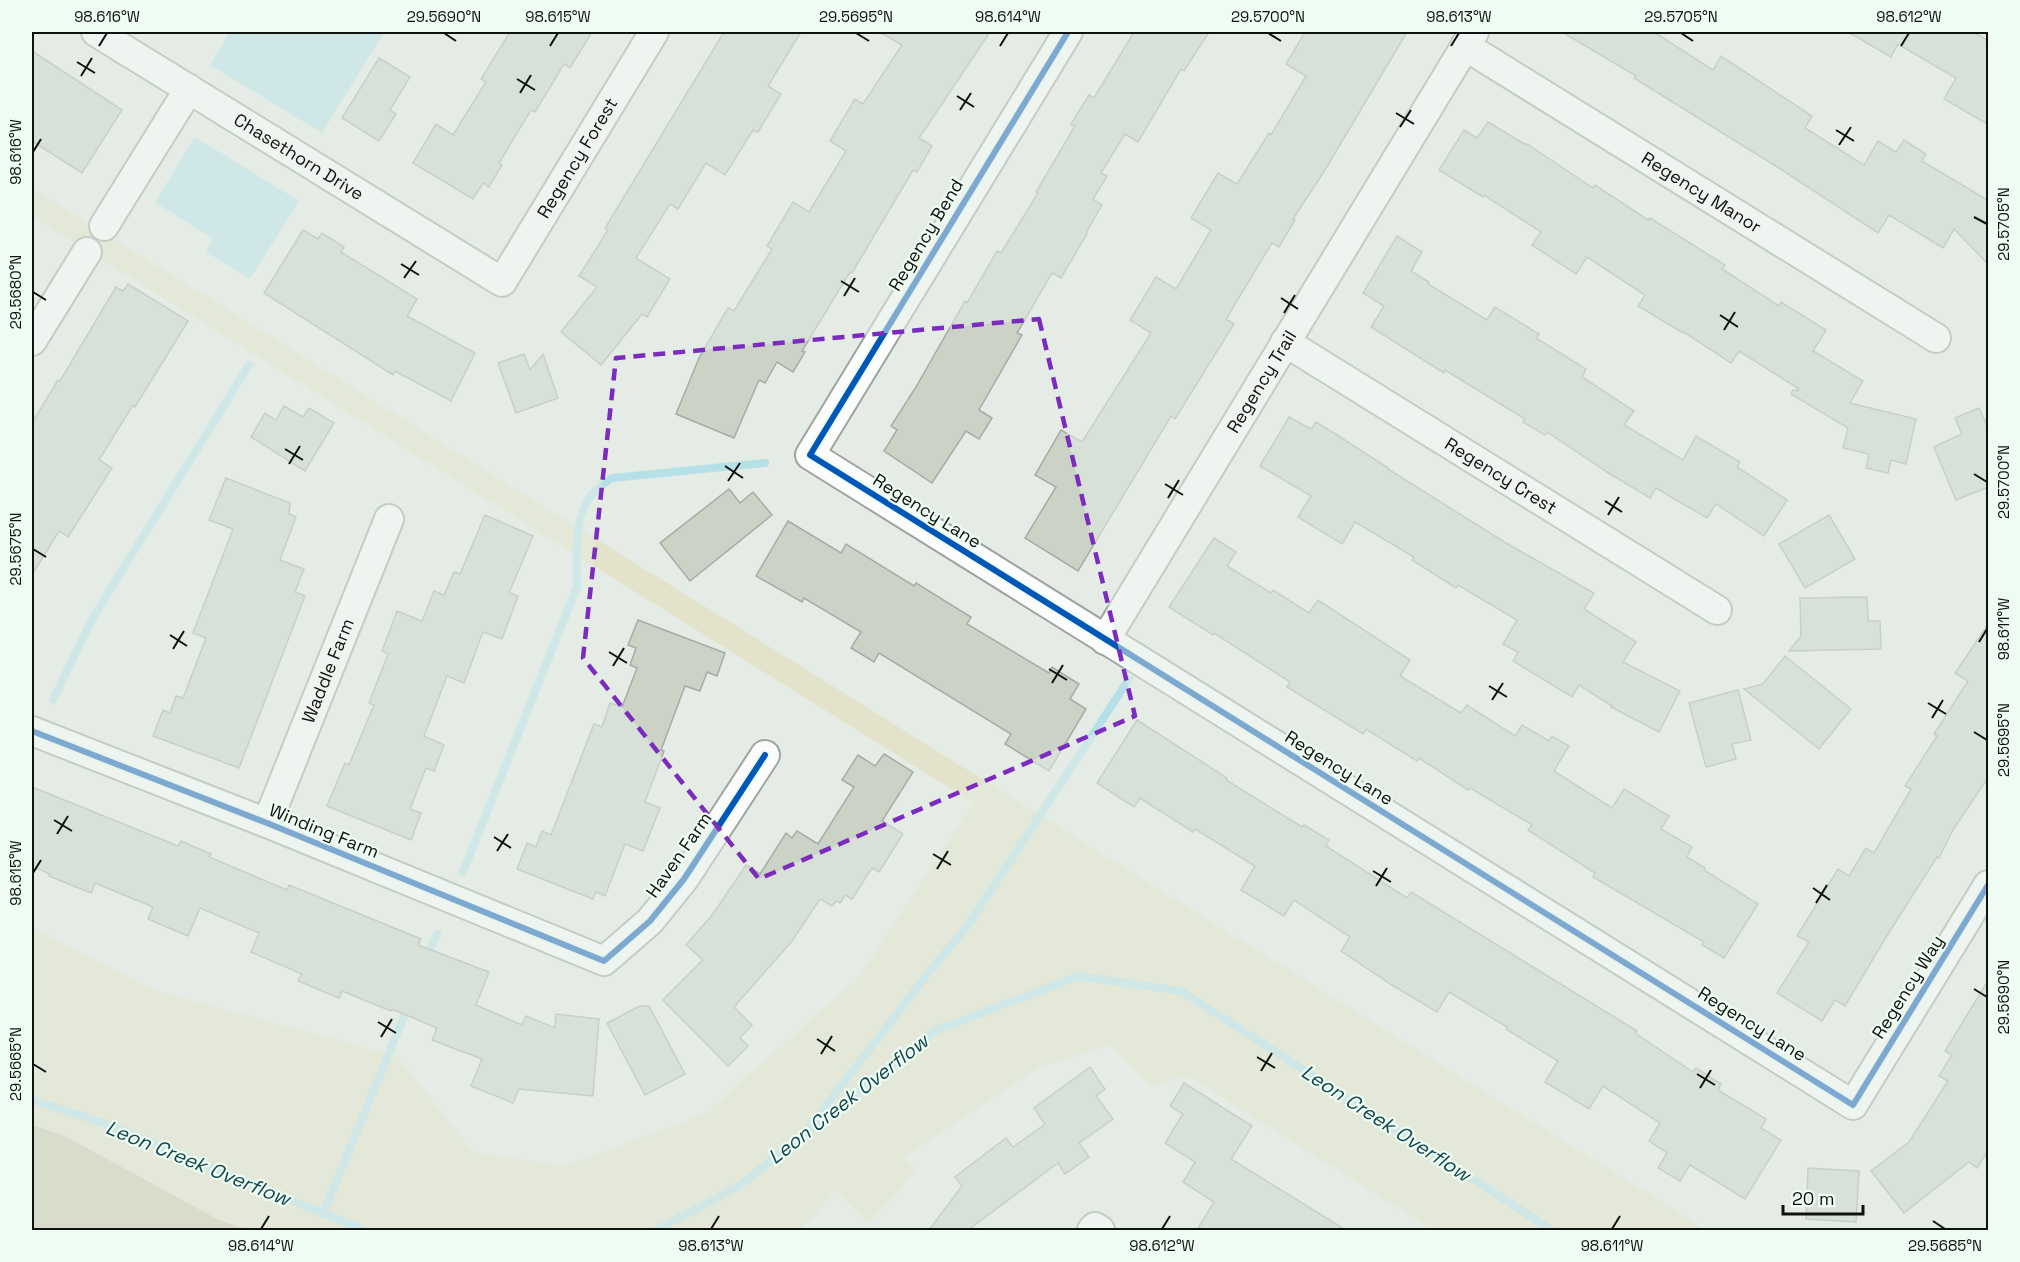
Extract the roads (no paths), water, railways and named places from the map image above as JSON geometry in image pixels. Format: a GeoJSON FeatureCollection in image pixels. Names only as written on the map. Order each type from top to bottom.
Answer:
{"type":"FeatureCollection","features":[{"type":"Feature","properties":{"kind":"street","name":"Chasethorn Drive"},"geometry":{"type":"LineString","coordinates":[[96,32],[502,282]]}},
{"type":"Feature","properties":{"kind":"street","name":"Regency Forest"},"geometry":{"type":"LineString","coordinates":[[502,282],[654,32]]}},
{"type":"Feature","properties":{"kind":"street","name":"Regency Bend"},"geometry":{"type":"LineString","coordinates":[[810,455],[1068,32]]}},
{"type":"Feature","properties":{"kind":"street","name":"Regency Manor"},"geometry":{"type":"LineString","coordinates":[[1469,39],[1936,338]]}},
{"type":"Feature","properties":{"kind":"street","name":"Regency Trail"},"geometry":{"type":"LineString","coordinates":[[1105,640],[1469,39]]}},
{"type":"Feature","properties":{"kind":"street"},"geometry":{"type":"LineString","coordinates":[[104,226],[189,89]]}},
{"type":"Feature","properties":{"kind":"street"},"geometry":{"type":"LineString","coordinates":[[32,341],[87,252]]}},
{"type":"Feature","properties":{"kind":"street","name":"Regency Crest"},"geometry":{"type":"LineString","coordinates":[[1285,342],[1717,610]]}},
{"type":"Feature","properties":{"kind":"street","name":"Regency Lane"},"geometry":{"type":"LineString","coordinates":[[810,455],[1853,1105]]}},
{"type":"Feature","properties":{"kind":"street","name":"Waddle Farm"},"geometry":{"type":"LineString","coordinates":[[267,823],[389,519]]}},
{"type":"Feature","properties":{"kind":"street","name":"Winding Farm"},"geometry":{"type":"LineString","coordinates":[[32,732],[267,823],[604,961]]}},
{"type":"Feature","properties":{"kind":"street","name":"Haven Farm"},"geometry":{"type":"LineString","coordinates":[[604,961],[650,921],[684,879],[765,755]]}},
{"type":"Feature","properties":{"kind":"street","name":"Regency Way"},"geometry":{"type":"LineString","coordinates":[[1853,1105],[1989,885]]}},
{"type":"Feature","properties":{"kind":"water"},"geometry":{"type":"Polygon","coordinates":[[[230,32],[384,32],[322,133],[210,65],[230,32]]]}},
{"type":"Feature","properties":{"kind":"water"},"geometry":{"type":"Polygon","coordinates":[[[195,137],[299,201],[250,279],[206,252],[213,239],[155,202],[195,137]]]}},
{"type":"Feature","properties":{"kind":"waterway"},"geometry":{"type":"LineString","coordinates":[[53,700],[92,619],[249,365]]}},
{"type":"Feature","properties":{"kind":"waterway"},"geometry":{"type":"LineString","coordinates":[[463,872],[577,587],[579,525],[582,513],[594,492],[612,478],[765,463]]}},
{"type":"Feature","properties":{"kind":"waterway"},"geometry":{"type":"LineString","coordinates":[[811,1125],[969,924],[1129,679]]}},
{"type":"Feature","properties":{"kind":"waterway"},"geometry":{"type":"LineString","coordinates":[[427,958],[437,934]]}},
{"type":"Feature","properties":{"kind":"waterway","name":"Leon Creek Overflow"},"geometry":{"type":"LineString","coordinates":[[656,1230],[739,1186],[935,1031],[1078,976],[1181,991],[1552,1230]]}},
{"type":"Feature","properties":{"kind":"waterway"},"geometry":{"type":"LineString","coordinates":[[323,1214],[409,1004]]}},
{"type":"Feature","properties":{"kind":"waterway","name":"Leon Creek Overflow"},"geometry":{"type":"LineString","coordinates":[[32,1100],[109,1125],[364,1230]]}}]}
